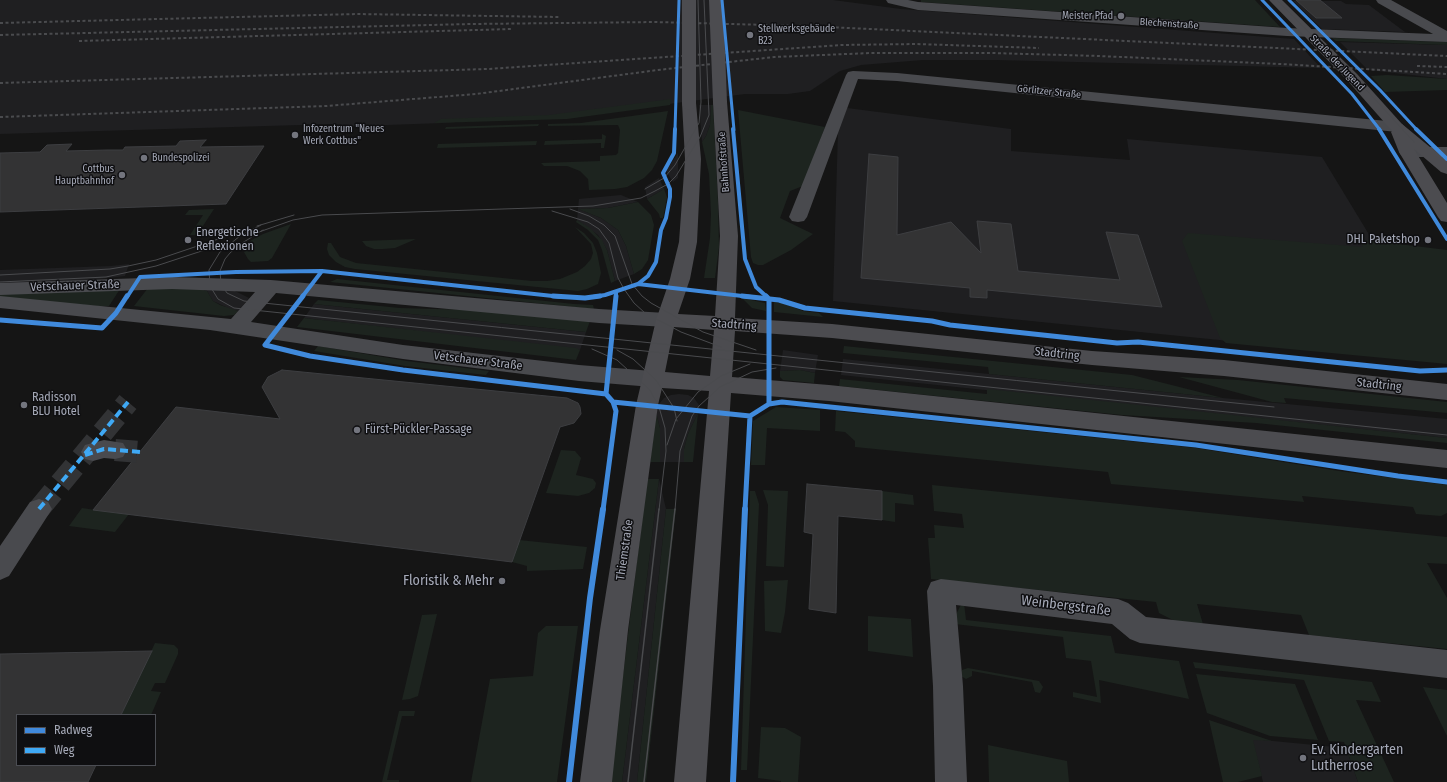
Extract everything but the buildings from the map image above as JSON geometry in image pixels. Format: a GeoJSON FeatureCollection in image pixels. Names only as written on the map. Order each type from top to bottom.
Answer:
{"type":"FeatureCollection","features":[{"type":"Feature","properties":{"kind":"main road"},"geometry":{"type":"LineString","coordinates":[[666,320],[680,279],[688,242],[693,159],[689,103],[689,0]]}},
{"type":"Feature","properties":{"kind":"main road","name":"Bahnhofstraße"},"geometry":{"type":"LineString","coordinates":[[716,0],[720,102],[729,236],[725,325]]}},
{"type":"Feature","properties":{"kind":"main road","name":"Straße der Jugend"},"geometry":{"type":"LineString","coordinates":[[1275,0],[1352,77],[1397,127],[1447,169]]}},
{"type":"Feature","properties":{"kind":"main road","name":"Straße der Jugend"},"geometry":{"type":"LineString","coordinates":[[1397,127],[1407,152],[1421,178],[1447,217]]}},
{"type":"Feature","properties":{"kind":"main road","name":"Stadtring"},"geometry":{"type":"LineString","coordinates":[[666,320],[832,331],[1092,358],[1224,368],[1447,392]]}},
{"type":"Feature","properties":{"kind":"main road","name":"Thiemstraße"},"geometry":{"type":"LineString","coordinates":[[596,782],[615,622],[636,471],[652,379],[666,320]]}},
{"type":"Feature","properties":{"kind":"main road"},"geometry":{"type":"LineString","coordinates":[[690,782],[725,325]]}},
{"type":"Feature","properties":{"kind":"main road","name":"Vetschauer Straße"},"geometry":{"type":"LineString","coordinates":[[652,379],[720,385]]}},
{"type":"Feature","properties":{"kind":"main road"},"geometry":{"type":"LineString","coordinates":[[720,385],[836,394],[1447,459]]}},
{"type":"Feature","properties":{"kind":"street","name":"Blechenstraße"},"geometry":{"type":"LineString","coordinates":[[895,0],[918,6],[1308,33],[1447,37]]}},
{"type":"Feature","properties":{"kind":"street"},"geometry":{"type":"LineString","coordinates":[[1382,0],[1447,37]]}},
{"type":"Feature","properties":{"kind":"street","name":"Görlitzer Straße"},"geometry":{"type":"LineString","coordinates":[[798,217],[853,75],[905,78],[1397,127]]}},
{"type":"Feature","properties":{"kind":"street"},"geometry":{"type":"LineString","coordinates":[[1407,152],[1447,152]]}},
{"type":"Feature","properties":{"kind":"street","name":"Vetschauer Straße"},"geometry":{"type":"LineString","coordinates":[[0,289],[172,283],[271,286],[599,316],[666,320]]}},
{"type":"Feature","properties":{"kind":"street"},"geometry":{"type":"LineString","coordinates":[[237,326],[271,286]]}},
{"type":"Feature","properties":{"kind":"street","name":"Vetschauer Straße"},"geometry":{"type":"LineString","coordinates":[[0,302],[237,326],[402,352],[652,379]]}},
{"type":"Feature","properties":{"kind":"street"},"geometry":{"type":"LineString","coordinates":[[0,568],[39,509]]}},
{"type":"Feature","properties":{"kind":"street","name":"Weinbergstraße"},"geometry":{"type":"LineString","coordinates":[[951,782],[948,686],[941,591],[1118,612],[1140,630],[1447,664]]}},
{"type":"Feature","properties":{"kind":"shaded area"},"geometry":{"type":"Polygon","coordinates":[[[0,0],[833,0],[901,9],[1294,39],[1321,68],[995,60],[923,60],[861,65],[840,71],[810,91],[788,94],[745,94],[615,111],[443,123],[331,127],[333,124],[0,134],[0,0]]]}},
{"type":"Feature","properties":{"kind":"shaded area"},"geometry":{"type":"Polygon","coordinates":[[[921,0],[1255,0],[1280,27],[921,2],[921,0]]]}},
{"type":"Feature","properties":{"kind":"shaded area"},"geometry":{"type":"Polygon","coordinates":[[[1293,1],[1341,1],[1346,4],[1369,5],[1405,32],[1322,29],[1293,1]]]}},
{"type":"Feature","properties":{"kind":"shaded area"},"geometry":{"type":"Polygon","coordinates":[[[1332,38],[1447,42],[1447,45],[1336,41],[1332,38]]]}},
{"type":"Feature","properties":{"kind":"shaded area"},"geometry":{"type":"Polygon","coordinates":[[[1340,42],[1447,45],[1447,79],[1368,70],[1340,42]]]}},
{"type":"Feature","properties":{"kind":"shaded area"},"geometry":{"type":"Polygon","coordinates":[[[1387,75],[1447,79],[1447,90],[1385,92],[1371,76],[1387,75]]]}},
{"type":"Feature","properties":{"kind":"shaded area"},"geometry":{"type":"Polygon","coordinates":[[[671,99],[670,105],[567,119],[434,123],[441,119],[549,115],[671,99]]]}},
{"type":"Feature","properties":{"kind":"shaded area"},"geometry":{"type":"Polygon","coordinates":[[[699,105],[711,105],[710,125],[702,142],[699,105]]]}},
{"type":"Feature","properties":{"kind":"shaded area"},"geometry":{"type":"Polygon","coordinates":[[[711,105],[713,105],[719,247],[715,278],[704,278],[710,238],[711,214],[709,174],[702,142],[710,125],[711,105]]]}},
{"type":"Feature","properties":{"kind":"shaded area"},"geometry":{"type":"Polygon","coordinates":[[[847,108],[1011,129],[1011,151],[1130,160],[1127,139],[1322,157],[1447,363],[833,301],[838,130],[847,108]]]}},
{"type":"Feature","properties":{"kind":"shaded area"},"geometry":{"type":"Polygon","coordinates":[[[738,110],[825,127],[803,186],[790,191],[780,218],[813,234],[791,250],[763,265],[753,263],[751,257],[738,110]]]}},
{"type":"Feature","properties":{"kind":"shaded area"},"geometry":{"type":"Polygon","coordinates":[[[668,111],[657,161],[652,170],[644,178],[627,187],[589,190],[588,179],[580,171],[567,166],[544,166],[541,163],[600,161],[600,156],[616,155],[618,153],[620,130],[618,125],[548,126],[548,124],[581,123],[668,111]]]}},
{"type":"Feature","properties":{"kind":"shaded area"},"geometry":{"type":"Polygon","coordinates":[[[539,124],[538,126],[445,129],[446,127],[539,124]]]}},
{"type":"Feature","properties":{"kind":"shaded area"},"geometry":{"type":"Polygon","coordinates":[[[602,134],[606,136],[604,148],[601,148],[601,143],[544,145],[545,141],[602,139],[602,134]]]}},
{"type":"Feature","properties":{"kind":"shaded area"},"geometry":{"type":"Polygon","coordinates":[[[537,141],[536,145],[437,148],[438,144],[537,141]]]}},
{"type":"Feature","properties":{"kind":"shaded area"},"geometry":{"type":"Polygon","coordinates":[[[678,153],[678,178],[673,182],[666,171],[678,153]]]}},
{"type":"Feature","properties":{"kind":"shaded area"},"geometry":{"type":"Polygon","coordinates":[[[659,178],[664,189],[647,199],[645,187],[659,178]]]}},
{"type":"Feature","properties":{"kind":"shaded area"},"geometry":{"type":"Polygon","coordinates":[[[664,189],[667,197],[663,218],[660,218],[659,214],[647,199],[664,189]]]}},
{"type":"Feature","properties":{"kind":"shaded area"},"geometry":{"type":"Polygon","coordinates":[[[621,195],[638,202],[608,208],[579,209],[601,218],[618,230],[626,246],[634,274],[615,281],[607,250],[598,235],[577,220],[579,199],[621,195]]]}},
{"type":"Feature","properties":{"kind":"shaded area"},"geometry":{"type":"Polygon","coordinates":[[[638,202],[651,215],[654,225],[648,260],[642,269],[634,274],[626,246],[618,230],[601,218],[578,209],[608,208],[638,202]]]}},
{"type":"Feature","properties":{"kind":"shaded area"},"geometry":{"type":"Polygon","coordinates":[[[214,209],[197,235],[190,235],[203,215],[185,215],[189,210],[214,209]]]}},
{"type":"Feature","properties":{"kind":"shaded area"},"geometry":{"type":"Polygon","coordinates":[[[577,220],[590,228],[602,240],[607,250],[615,281],[611,283],[598,240],[588,230],[576,222],[577,220]]]}},
{"type":"Feature","properties":{"kind":"shaded area"},"geometry":{"type":"Polygon","coordinates":[[[291,224],[272,258],[268,261],[251,262],[248,259],[244,252],[250,241],[263,234],[291,224]]]}},
{"type":"Feature","properties":{"kind":"shaded area"},"geometry":{"type":"Polygon","coordinates":[[[575,227],[584,233],[593,243],[597,253],[601,273],[598,284],[578,291],[355,269],[345,267],[336,262],[329,255],[327,249],[328,243],[331,243],[340,257],[356,263],[532,281],[547,281],[560,279],[577,272],[591,259],[593,253],[591,244],[575,227]]]}},
{"type":"Feature","properties":{"kind":"shaded area"},"geometry":{"type":"Polygon","coordinates":[[[1188,233],[1363,247],[1358,239],[1447,250],[1447,364],[1226,343],[1220,338],[1182,241],[1188,233]]]}},
{"type":"Feature","properties":{"kind":"shaded area"},"geometry":{"type":"Polygon","coordinates":[[[416,239],[395,248],[383,249],[374,249],[366,246],[362,241],[416,239]]]}},
{"type":"Feature","properties":{"kind":"shaded area"},"geometry":{"type":"Polygon","coordinates":[[[129,264],[125,276],[72,282],[0,284],[0,270],[129,264]]]}},
{"type":"Feature","properties":{"kind":"shaded area"},"geometry":{"type":"Polygon","coordinates":[[[337,279],[593,305],[594,309],[330,282],[337,279]]]}},
{"type":"Feature","properties":{"kind":"shaded area"},"geometry":{"type":"Polygon","coordinates":[[[148,288],[196,288],[207,291],[213,301],[220,305],[238,311],[234,315],[224,316],[134,306],[148,288]]]}},
{"type":"Feature","properties":{"kind":"shaded area"},"geometry":{"type":"Polygon","coordinates":[[[196,288],[229,288],[249,298],[238,311],[232,310],[213,301],[207,291],[196,288]]]}},
{"type":"Feature","properties":{"kind":"shaded area"},"geometry":{"type":"Polygon","coordinates":[[[120,289],[109,306],[0,298],[0,292],[120,289]]]}},
{"type":"Feature","properties":{"kind":"shaded area"},"geometry":{"type":"Polygon","coordinates":[[[742,298],[765,303],[766,311],[752,308],[742,298]]]}},
{"type":"Feature","properties":{"kind":"shaded area"},"geometry":{"type":"Polygon","coordinates":[[[318,300],[400,308],[472,310],[590,321],[586,332],[314,304],[318,300]]]}},
{"type":"Feature","properties":{"kind":"shaded area"},"geometry":{"type":"Polygon","coordinates":[[[774,302],[782,303],[803,311],[819,313],[823,317],[774,312],[774,302]]]}},
{"type":"Feature","properties":{"kind":"shaded area"},"geometry":{"type":"Polygon","coordinates":[[[314,304],[586,332],[580,350],[304,318],[314,304]]]}},
{"type":"Feature","properties":{"kind":"shaded area"},"geometry":{"type":"Polygon","coordinates":[[[304,318],[576,348],[580,350],[576,360],[297,327],[304,318]]]}},
{"type":"Feature","properties":{"kind":"shaded area"},"geometry":{"type":"Polygon","coordinates":[[[318,346],[407,361],[489,371],[486,375],[405,366],[314,351],[318,346]]]}},
{"type":"Feature","properties":{"kind":"shaded area"},"geometry":{"type":"Polygon","coordinates":[[[844,346],[1132,375],[1223,398],[989,374],[988,367],[843,353],[844,346]]]}},
{"type":"Feature","properties":{"kind":"shaded area"},"geometry":{"type":"Polygon","coordinates":[[[783,350],[818,355],[815,373],[800,370],[780,371],[783,350]]]}},
{"type":"Feature","properties":{"kind":"shaded area"},"geometry":{"type":"Polygon","coordinates":[[[843,359],[1223,398],[1447,419],[1447,438],[841,375],[843,359]]]}},
{"type":"Feature","properties":{"kind":"shaded area"},"geometry":{"type":"Polygon","coordinates":[[[800,370],[815,373],[814,383],[783,380],[780,377],[780,371],[800,370]]]}},
{"type":"Feature","properties":{"kind":"shaded area"},"geometry":{"type":"Polygon","coordinates":[[[1179,377],[1238,380],[1447,402],[1447,413],[1284,398],[1286,403],[1272,402],[1179,377]]]}},
{"type":"Feature","properties":{"kind":"shaded area"},"geometry":{"type":"Polygon","coordinates":[[[840,379],[987,394],[987,389],[1111,402],[1447,438],[1447,443],[1256,423],[1122,415],[839,386],[840,379]]]}},
{"type":"Feature","properties":{"kind":"shaded area"},"geometry":{"type":"Polygon","coordinates":[[[679,394],[688,395],[694,398],[699,405],[698,413],[688,434],[684,449],[684,462],[660,462],[660,428],[656,413],[659,404],[664,398],[679,394]]]}},
{"type":"Feature","properties":{"kind":"shaded area"},"geometry":{"type":"Polygon","coordinates":[[[776,407],[820,410],[820,431],[767,428],[765,465],[751,465],[753,421],[776,407]]]}},
{"type":"Feature","properties":{"kind":"shaded area"},"geometry":{"type":"Polygon","coordinates":[[[836,411],[1196,448],[1339,471],[1447,485],[1447,513],[1441,516],[1416,514],[1413,507],[1302,496],[1304,502],[1111,484],[1108,472],[855,447],[855,441],[845,432],[835,431],[836,411]]]}},
{"type":"Feature","properties":{"kind":"shaded area"},"geometry":{"type":"Polygon","coordinates":[[[656,413],[660,428],[660,462],[650,462],[656,413]]]}},
{"type":"Feature","properties":{"kind":"shaded area"},"geometry":{"type":"Polygon","coordinates":[[[698,413],[693,462],[684,462],[684,449],[688,434],[698,413]]]}},
{"type":"Feature","properties":{"kind":"shaded area"},"geometry":{"type":"Polygon","coordinates":[[[561,450],[575,451],[581,458],[576,475],[593,479],[596,483],[595,488],[589,493],[578,496],[546,493],[561,450]]]}},
{"type":"Feature","properties":{"kind":"shaded area"},"geometry":{"type":"Polygon","coordinates":[[[647,479],[659,479],[622,782],[610,782],[647,479]]]}},
{"type":"Feature","properties":{"kind":"shaded area"},"geometry":{"type":"Polygon","coordinates":[[[659,479],[666,509],[637,782],[622,782],[659,479]]]}},
{"type":"Feature","properties":{"kind":"shaded area"},"geometry":{"type":"Polygon","coordinates":[[[932,485],[1447,537],[1447,564],[1427,563],[1447,598],[1447,649],[1309,635],[1301,615],[1197,604],[1203,624],[1175,621],[1159,613],[1156,602],[931,579],[928,538],[935,538],[934,525],[964,528],[962,514],[934,511],[932,485]]]}},
{"type":"Feature","properties":{"kind":"shaded area"},"geometry":{"type":"Polygon","coordinates":[[[763,490],[788,491],[784,567],[766,566],[768,505],[763,490]]]}},
{"type":"Feature","properties":{"kind":"shaded area"},"geometry":{"type":"Polygon","coordinates":[[[750,491],[755,491],[759,504],[747,770],[741,770],[750,491]]]}},
{"type":"Feature","properties":{"kind":"shaded area"},"geometry":{"type":"Polygon","coordinates":[[[882,491],[913,495],[914,505],[895,503],[895,522],[882,520],[882,491]]]}},
{"type":"Feature","properties":{"kind":"shaded area"},"geometry":{"type":"Polygon","coordinates":[[[82,508],[129,514],[115,532],[69,526],[82,508]]]}},
{"type":"Feature","properties":{"kind":"shaded area"},"geometry":{"type":"Polygon","coordinates":[[[666,509],[676,509],[646,782],[637,782],[666,509]]]}},
{"type":"Feature","properties":{"kind":"shaded area"},"geometry":{"type":"Polygon","coordinates":[[[519,540],[587,547],[583,569],[527,571],[527,566],[512,562],[519,540]]]}},
{"type":"Feature","properties":{"kind":"shaded area"},"geometry":{"type":"Polygon","coordinates":[[[788,580],[785,612],[781,633],[765,631],[764,581],[788,580]]]}},
{"type":"Feature","properties":{"kind":"shaded area"},"geometry":{"type":"Polygon","coordinates":[[[962,603],[964,603],[966,620],[1111,636],[1115,653],[1179,661],[1189,699],[1099,680],[1101,703],[1073,697],[1073,692],[1097,697],[1091,661],[1066,658],[1063,637],[955,624],[955,616],[962,603]]]}},
{"type":"Feature","properties":{"kind":"shaded area"},"geometry":{"type":"Polygon","coordinates":[[[437,614],[418,696],[402,700],[422,615],[437,614]]]}},
{"type":"Feature","properties":{"kind":"shaded area"},"geometry":{"type":"Polygon","coordinates":[[[868,616],[911,619],[913,657],[868,651],[868,616]]]}},
{"type":"Feature","properties":{"kind":"shaded area"},"geometry":{"type":"Polygon","coordinates":[[[546,626],[578,626],[557,782],[471,782],[490,679],[533,676],[538,633],[546,626]]]}},
{"type":"Feature","properties":{"kind":"shaded area"},"geometry":{"type":"Polygon","coordinates":[[[155,643],[174,645],[178,649],[178,654],[165,683],[155,683],[151,691],[161,692],[151,714],[121,714],[155,643]]]}},
{"type":"Feature","properties":{"kind":"shaded area"},"geometry":{"type":"Polygon","coordinates":[[[1193,662],[1372,682],[1381,702],[1356,700],[1394,782],[1358,782],[1344,742],[1329,741],[1304,680],[1195,668],[1193,662]]]}},
{"type":"Feature","properties":{"kind":"shaded area"},"geometry":{"type":"Polygon","coordinates":[[[968,668],[1039,681],[1043,687],[1040,693],[1035,692],[1032,682],[972,671],[972,676],[966,679],[961,676],[962,670],[968,668]]]}},
{"type":"Feature","properties":{"kind":"shaded area"},"geometry":{"type":"Polygon","coordinates":[[[1196,674],[1295,684],[1318,740],[1270,736],[1207,713],[1196,674]]]}},
{"type":"Feature","properties":{"kind":"shaded area"},"geometry":{"type":"Polygon","coordinates":[[[1423,687],[1447,690],[1447,736],[1423,687]]]}},
{"type":"Feature","properties":{"kind":"shaded area"},"geometry":{"type":"Polygon","coordinates":[[[399,711],[415,711],[414,716],[402,716],[387,780],[399,780],[399,782],[382,782],[399,711]]]}},
{"type":"Feature","properties":{"kind":"shaded area"},"geometry":{"type":"Polygon","coordinates":[[[1209,720],[1272,741],[1253,740],[1262,776],[1238,782],[1223,782],[1209,720]]]}},
{"type":"Feature","properties":{"kind":"shaded area"},"geometry":{"type":"Polygon","coordinates":[[[761,727],[785,728],[801,737],[798,782],[781,782],[758,778],[761,727]]]}},
{"type":"Feature","properties":{"kind":"shaded area","name":"Ev. Kindergarten Lutherrose"},"geometry":{"type":"Polygon","coordinates":[[[1252,739],[1346,748],[1358,782],[1263,782],[1252,739]]]}},
{"type":"Feature","properties":{"kind":"shaded area"},"geometry":{"type":"Polygon","coordinates":[[[988,745],[1067,761],[1069,782],[989,782],[988,745]]]}},
{"type":"Feature","properties":{"kind":"tunnel"},"geometry":{"type":"LineString","coordinates":[[39,509],[128,402]]}},
{"type":"Feature","properties":{"kind":"tunnel"},"geometry":{"type":"LineString","coordinates":[[115,450],[140,452]]}},
{"type":"Feature","properties":{"kind":"tram line"},"geometry":{"type":"LineString","coordinates":[[645,189],[664,178],[675,165],[699,123],[701,102],[698,0]]}},
{"type":"Feature","properties":{"kind":"tram line"},"geometry":{"type":"LineString","coordinates":[[261,231],[293,220],[322,215],[593,206],[641,198],[655,191],[668,184],[676,176],[700,137],[709,115],[704,0]]}},
{"type":"Feature","properties":{"kind":"tram line"},"geometry":{"type":"LineString","coordinates":[[1277,0],[1372,96],[1414,142]]}},
{"type":"Feature","properties":{"kind":"tram line"},"geometry":{"type":"LineString","coordinates":[[570,209],[589,216],[604,225],[615,236],[632,284],[642,296],[651,303],[703,332],[756,350]]}},
{"type":"Feature","properties":{"kind":"tram line"},"geometry":{"type":"LineString","coordinates":[[552,211],[588,222],[599,229],[609,243],[618,278],[624,289],[634,303],[645,313],[681,332],[721,347]]}},
{"type":"Feature","properties":{"kind":"tram line"},"geometry":{"type":"LineString","coordinates":[[257,226],[294,215]]}},
{"type":"Feature","properties":{"kind":"tram line"},"geometry":{"type":"LineString","coordinates":[[261,225],[240,236],[220,252],[209,270],[210,286],[218,299],[234,308],[1447,435]]}},
{"type":"Feature","properties":{"kind":"tram line"},"geometry":{"type":"LineString","coordinates":[[0,275],[110,269],[128,266],[156,260],[242,231]]}},
{"type":"Feature","properties":{"kind":"tram line"},"geometry":{"type":"LineString","coordinates":[[261,231],[239,245],[230,253],[225,259],[220,271],[221,284],[227,293],[244,301],[1274,407]]}},
{"type":"Feature","properties":{"kind":"tram line"},"geometry":{"type":"LineString","coordinates":[[0,282],[106,277],[156,266],[229,242]]}},
{"type":"Feature","properties":{"kind":"tram line"},"geometry":{"type":"LineString","coordinates":[[592,349],[617,360],[650,390],[659,407],[665,428],[666,451],[659,510]]}},
{"type":"Feature","properties":{"kind":"tram line"},"geometry":{"type":"LineString","coordinates":[[617,350],[633,359],[656,380],[674,408],[676,418]]}},
{"type":"Feature","properties":{"kind":"tram line"},"geometry":{"type":"LineString","coordinates":[[676,418],[698,392],[721,376],[750,364]]}},
{"type":"Feature","properties":{"kind":"tram line"},"geometry":{"type":"LineString","coordinates":[[675,510],[680,451],[692,416],[699,406],[720,387],[752,372],[776,368]]}},
{"type":"Feature","properties":{"kind":"tram line"},"geometry":{"type":"LineString","coordinates":[[667,445],[676,418]]}},
{"type":"Feature","properties":{"kind":"tram line"},"geometry":{"type":"LineString","coordinates":[[628,782],[659,509]]}},
{"type":"Feature","properties":{"kind":"tram line"},"geometry":{"type":"LineString","coordinates":[[644,782],[675,509]]}},
{"type":"Feature","properties":{"kind":"railway"},"geometry":{"type":"LineString","coordinates":[[0,23],[357,14],[560,17]]}},
{"type":"Feature","properties":{"kind":"railway"},"geometry":{"type":"LineString","coordinates":[[0,35],[472,24],[655,22],[806,26],[1447,56]]}},
{"type":"Feature","properties":{"kind":"railway"},"geometry":{"type":"LineString","coordinates":[[79,41],[512,29]]}},
{"type":"Feature","properties":{"kind":"railway"},"geometry":{"type":"LineString","coordinates":[[0,83],[488,69],[842,45],[916,44],[1039,48]]}},
{"type":"Feature","properties":{"kind":"railway"},"geometry":{"type":"LineString","coordinates":[[0,117],[326,106],[476,94],[658,70],[774,57],[871,53],[991,53],[1099,56],[1281,64],[1447,74]]}},
{"type":"Feature","properties":{"kind":"railway"},"geometry":{"type":"LineString","coordinates":[[1417,66],[1447,67]]}},
{"type":"Feature","properties":{"kind":"marked path"},"geometry":{"type":"LineString","coordinates":[[39,509],[128,402]]}},
{"type":"Feature","properties":{"kind":"marked path"},"geometry":{"type":"LineString","coordinates":[[85,455],[104,449],[140,452]]}},
{"type":"Feature","properties":{"kind":"cycle path"},"geometry":{"type":"LineString","coordinates":[[0,320],[102,328],[116,313],[140,277],[236,272],[322,271],[585,298],[605,295],[638,284],[648,276],[656,262],[661,230],[666,218],[670,197],[670,189],[663,173],[674,153],[675,146],[679,0]]}},
{"type":"Feature","properties":{"kind":"cycle path"},"geometry":{"type":"LineString","coordinates":[[722,0],[745,259],[756,287],[769,299],[769,404]]}},
{"type":"Feature","properties":{"kind":"cycle path"},"geometry":{"type":"LineString","coordinates":[[1262,0],[1352,94],[1373,120],[1447,239]]}},
{"type":"Feature","properties":{"kind":"cycle path"},"geometry":{"type":"LineString","coordinates":[[1289,0],[1380,90],[1427,141],[1447,159]]}},
{"type":"Feature","properties":{"kind":"cycle path"},"geometry":{"type":"LineString","coordinates":[[322,271],[265,345],[310,356],[403,370],[606,394],[613,402],[616,411],[615,427],[590,598],[569,782]]}},
{"type":"Feature","properties":{"kind":"cycle path"},"geometry":{"type":"LineString","coordinates":[[638,284],[779,300],[805,308],[932,321],[950,325],[1117,343],[1138,342],[1420,371],[1447,370]]}},
{"type":"Feature","properties":{"kind":"cycle path"},"geometry":{"type":"LineString","coordinates":[[606,394],[616,292]]}},
{"type":"Feature","properties":{"kind":"cycle path"},"geometry":{"type":"LineString","coordinates":[[613,402],[750,416],[769,404],[782,402],[1196,445],[1398,476],[1447,482]]}},
{"type":"Feature","properties":{"kind":"cycle path"},"geometry":{"type":"LineString","coordinates":[[733,782],[746,475],[750,416]]}},
{"type":"Feature","properties":{"kind":"place","name":"Meister Pfad"},"geometry":{"type":"Point","coordinates":[1121,16]}},
{"type":"Feature","properties":{"kind":"place","name":"Stellwerksgebäude B23"},"geometry":{"type":"Point","coordinates":[750,35]}},
{"type":"Feature","properties":{"kind":"place","name":"Infozentrum \"Neues Werk Cottbus\""},"geometry":{"type":"Point","coordinates":[295,135]}},
{"type":"Feature","properties":{"kind":"place","name":"Bundespolizei"},"geometry":{"type":"Point","coordinates":[144,158]}},
{"type":"Feature","properties":{"kind":"place","name":"Cottbus Hauptbahnhof"},"geometry":{"type":"Point","coordinates":[122,175]}},
{"type":"Feature","properties":{"kind":"place","name":"Energetische Reflexionen"},"geometry":{"type":"Point","coordinates":[188,240]}},
{"type":"Feature","properties":{"kind":"place","name":"DHL Paketshop"},"geometry":{"type":"Point","coordinates":[1428,240]}},
{"type":"Feature","properties":{"kind":"place","name":"Radisson BLU Hotel"},"geometry":{"type":"Point","coordinates":[24,405]}},
{"type":"Feature","properties":{"kind":"place","name":"Fürst-Pückler-Passage"},"geometry":{"type":"Point","coordinates":[357,430]}},
{"type":"Feature","properties":{"kind":"place","name":"Floristik & Mehr"},"geometry":{"type":"Point","coordinates":[502,581]}},
{"type":"Feature","properties":{"kind":"place","name":"Ev. Kindergarten Lutherrose"},"geometry":{"type":"Point","coordinates":[1303,758]}}]}
